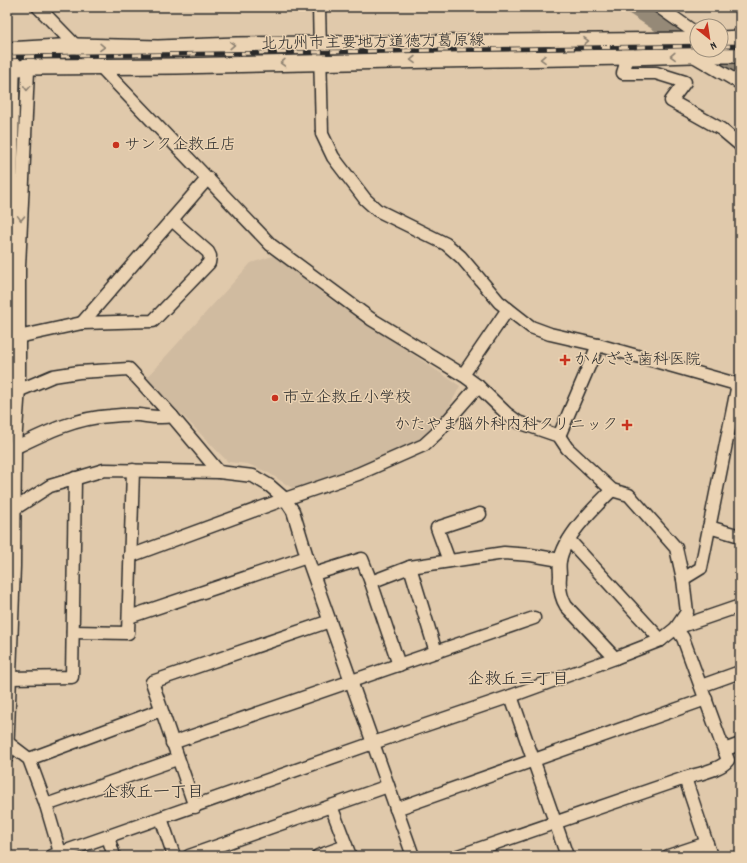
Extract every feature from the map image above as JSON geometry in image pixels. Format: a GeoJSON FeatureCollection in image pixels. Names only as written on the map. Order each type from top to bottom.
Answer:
{"type":"FeatureCollection","features":[{"type":"Feature","properties":{"kind":"main road"},"geometry":{"type":"LineString","coordinates":[[729,39],[740,38]]}},
{"type":"Feature","properties":{"kind":"main road","name":"北九州市主要地方道徳力葛原線"},"geometry":{"type":"LineString","coordinates":[[17,50],[76,46],[158,48],[237,45],[689,40]]}},
{"type":"Feature","properties":{"kind":"main road","name":"北九州市主要地方道徳力葛原線"},"geometry":{"type":"LineString","coordinates":[[10,69],[29,67],[177,66],[321,62],[628,58],[689,55]]}},
{"type":"Feature","properties":{"kind":"main road","name":"北九州市主要地方道徳力葛原線"},"geometry":{"type":"LineString","coordinates":[[729,55],[740,55]]}},
{"type":"Feature","properties":{"kind":"street"},"geometry":{"type":"LineString","coordinates":[[8,743],[29,759],[46,805],[58,855],[615,658],[661,640],[676,628],[687,612],[683,579],[676,548],[629,495],[612,490],[566,448],[559,436],[518,422],[506,413],[478,386],[463,375],[371,319],[271,245],[100,66],[76,46],[38,7]]}},
{"type":"Feature","properties":{"kind":"street"},"geometry":{"type":"LineString","coordinates":[[319,7],[322,134],[333,157],[365,199],[377,210],[446,244],[460,257],[499,302],[531,327],[550,334],[598,345],[739,384],[701,568],[683,579]]}},
{"type":"Feature","properties":{"kind":"street"},"geometry":{"type":"LineString","coordinates":[[659,7],[689,28]]}},
{"type":"Feature","properties":{"kind":"street"},"geometry":{"type":"LineString","coordinates":[[628,40],[628,58],[623,73],[656,73],[685,82],[671,101],[721,129],[740,145]]}},
{"type":"Feature","properties":{"kind":"street"},"geometry":{"type":"LineString","coordinates":[[11,339],[19,267],[29,67],[17,50]]}},
{"type":"Feature","properties":{"kind":"street"},"geometry":{"type":"LineString","coordinates":[[7,756],[11,511],[10,69],[17,50]]}},
{"type":"Feature","properties":{"kind":"street"},"geometry":{"type":"LineString","coordinates":[[697,58],[740,83]]}},
{"type":"Feature","properties":{"kind":"street"},"geometry":{"type":"LineString","coordinates":[[82,323],[208,178]]}},
{"type":"Feature","properties":{"kind":"street"},"geometry":{"type":"LineString","coordinates":[[11,339],[82,323],[153,321],[209,263],[210,256],[208,252],[172,220]]}},
{"type":"Feature","properties":{"kind":"street"},"geometry":{"type":"LineString","coordinates":[[463,375],[508,309]]}},
{"type":"Feature","properties":{"kind":"street"},"geometry":{"type":"LineString","coordinates":[[559,436],[598,345]]}},
{"type":"Feature","properties":{"kind":"street"},"geometry":{"type":"LineString","coordinates":[[7,401],[11,394],[53,376],[79,372],[129,369],[172,416],[219,472]]}},
{"type":"Feature","properties":{"kind":"street"},"geometry":{"type":"LineString","coordinates":[[130,556],[358,474],[424,446],[478,386]]}},
{"type":"Feature","properties":{"kind":"street"},"geometry":{"type":"LineString","coordinates":[[11,450],[59,426],[85,420],[108,416],[136,415],[165,418],[172,416]]}},
{"type":"Feature","properties":{"kind":"street"},"geometry":{"type":"LineString","coordinates":[[11,511],[50,486],[104,470],[219,472],[253,476],[270,486],[285,499],[293,511],[413,856]]}},
{"type":"Feature","properties":{"kind":"street"},"geometry":{"type":"LineString","coordinates":[[73,632],[128,633],[133,470]]}},
{"type":"Feature","properties":{"kind":"street"},"geometry":{"type":"LineString","coordinates":[[9,678],[72,678],[75,478]]}},
{"type":"Feature","properties":{"kind":"street"},"geometry":{"type":"LineString","coordinates":[[612,490],[584,518],[569,540],[560,560],[559,584],[563,601],[615,658]]}},
{"type":"Feature","properties":{"kind":"street"},"geometry":{"type":"LineString","coordinates":[[449,561],[437,528],[480,514]]}},
{"type":"Feature","properties":{"kind":"street"},"geometry":{"type":"LineString","coordinates":[[709,527],[740,536]]}},
{"type":"Feature","properties":{"kind":"street"},"geometry":{"type":"LineString","coordinates":[[569,540],[661,640]]}},
{"type":"Feature","properties":{"kind":"street"},"geometry":{"type":"LineString","coordinates":[[371,582],[410,567],[504,553],[531,555],[560,560]]}},
{"type":"Feature","properties":{"kind":"street"},"geometry":{"type":"LineString","coordinates":[[129,617],[308,557]]}},
{"type":"Feature","properties":{"kind":"street"},"geometry":{"type":"LineString","coordinates":[[314,574],[362,559],[399,665]]}},
{"type":"Feature","properties":{"kind":"street"},"geometry":{"type":"LineString","coordinates":[[410,567],[436,652]]}},
{"type":"Feature","properties":{"kind":"street"},"geometry":{"type":"LineString","coordinates":[[676,628],[740,606]]}},
{"type":"Feature","properties":{"kind":"street"},"geometry":{"type":"LineString","coordinates":[[172,743],[534,618]]}},
{"type":"Feature","properties":{"kind":"street"},"geometry":{"type":"LineString","coordinates":[[194,807],[152,682],[330,621]]}},
{"type":"Feature","properties":{"kind":"street"},"geometry":{"type":"LineString","coordinates":[[458,856],[715,768],[728,760],[683,638],[676,628]]}},
{"type":"Feature","properties":{"kind":"street"},"geometry":{"type":"LineString","coordinates":[[701,686],[740,672]]}},
{"type":"Feature","properties":{"kind":"street"},"geometry":{"type":"LineString","coordinates":[[511,696],[567,856]]}},
{"type":"Feature","properties":{"kind":"street"},"geometry":{"type":"LineString","coordinates":[[396,809],[706,699]]}},
{"type":"Feature","properties":{"kind":"street"},"geometry":{"type":"LineString","coordinates":[[29,759],[161,710]]}},
{"type":"Feature","properties":{"kind":"street"},"geometry":{"type":"LineString","coordinates":[[724,750],[740,744]]}},
{"type":"Feature","properties":{"kind":"street"},"geometry":{"type":"LineString","coordinates":[[46,805],[177,759]]}},
{"type":"Feature","properties":{"kind":"street"},"geometry":{"type":"LineString","coordinates":[[685,778],[711,856]]}},
{"type":"Feature","properties":{"kind":"street"},"geometry":{"type":"LineString","coordinates":[[189,856],[388,786]]}},
{"type":"Feature","properties":{"kind":"street"},"geometry":{"type":"LineString","coordinates":[[318,856],[348,851],[331,806]]}},
{"type":"Feature","properties":{"kind":"street"},"geometry":{"type":"LineString","coordinates":[[161,818],[174,856]]}},
{"type":"Feature","properties":{"kind":"street"},"geometry":{"type":"LineString","coordinates":[[108,837],[114,856]]}},
{"type":"Feature","properties":{"kind":"street"},"geometry":{"type":"LineString","coordinates":[[668,856],[706,843]]}},
{"type":"Feature","properties":{"kind":"shaded area"},"geometry":{"type":"Polygon","coordinates":[[[276,255],[327,297],[460,386],[448,409],[421,442],[304,490],[292,488],[267,472],[248,464],[228,462],[146,378],[251,263],[276,255]]]}},
{"type":"Feature","properties":{"kind":"waterway"},"geometry":{"type":"LineString","coordinates":[[635,7],[670,30]]}},
{"type":"Feature","properties":{"kind":"waterway"},"geometry":{"type":"LineString","coordinates":[[722,60],[740,70]]}},
{"type":"Feature","properties":{"kind":"railway"},"geometry":{"type":"LineString","coordinates":[[7,57],[689,46]]}},
{"type":"Feature","properties":{"kind":"railway"},"geometry":{"type":"LineString","coordinates":[[729,46],[740,46]]}},
{"type":"Feature","properties":{"kind":"place","name":"サンク企救丘店"},"geometry":{"type":"Point","coordinates":[116,145]}},
{"type":"Feature","properties":{"kind":"place","name":"かんざき歯科医院"},"geometry":{"type":"Point","coordinates":[565,360]}},
{"type":"Feature","properties":{"kind":"place","name":"市立企救丘小学校"},"geometry":{"type":"Point","coordinates":[275,398]}},
{"type":"Feature","properties":{"kind":"place","name":"かたやま脳外科内科クリニック"},"geometry":{"type":"Point","coordinates":[627,425]}},
{"type":"Feature","properties":{"kind":"district","name":"企救丘三丁目"},"geometry":{"type":"Point","coordinates":[518,681]}},
{"type":"Feature","properties":{"kind":"district","name":"企救丘一丁目"},"geometry":{"type":"Point","coordinates":[153,794]}}]}
